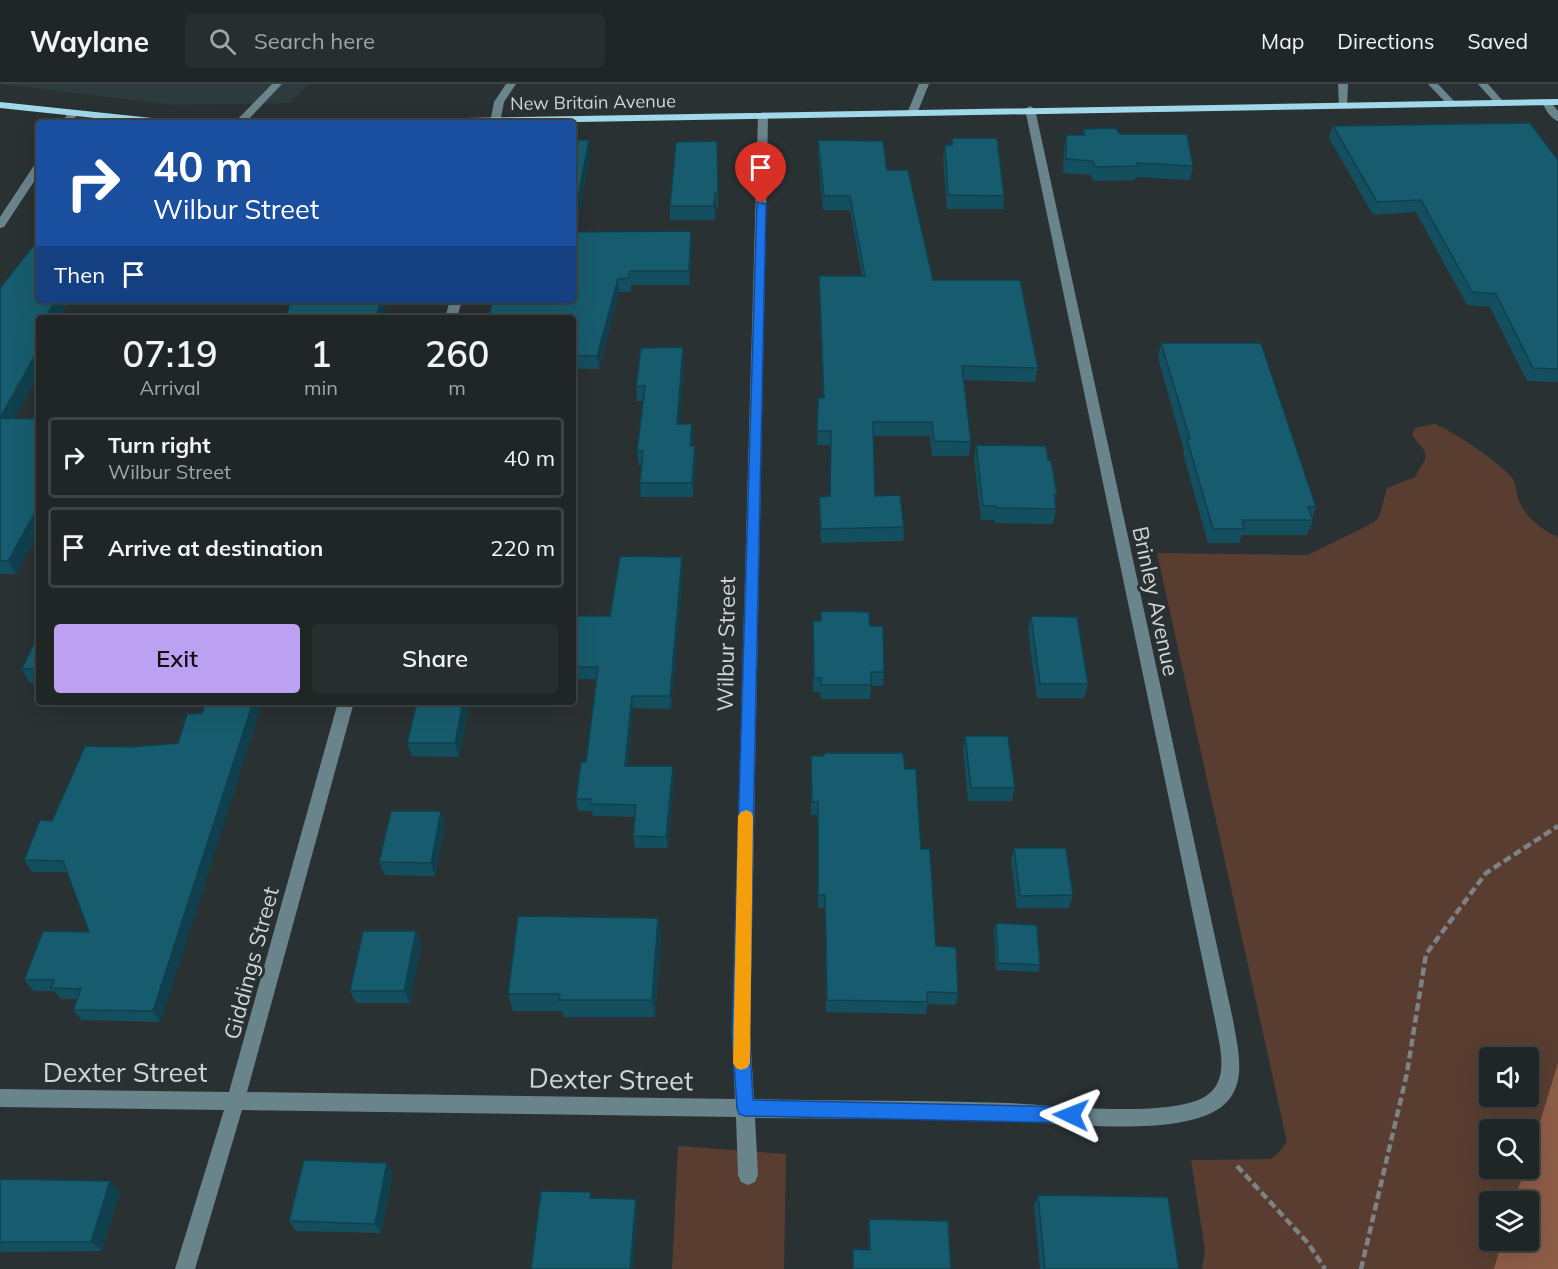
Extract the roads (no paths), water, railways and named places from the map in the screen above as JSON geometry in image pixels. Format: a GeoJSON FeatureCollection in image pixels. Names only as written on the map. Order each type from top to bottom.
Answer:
{"type":"FeatureCollection","features":[{"type":"Feature","properties":{"kind":"main road","name":"New Britain Avenue"},"geometry":{"type":"LineString","coordinates":[[572,120],[913,111],[1558,102]]}},
{"type":"Feature","properties":{"kind":"main road"},"geometry":{"type":"LineString","coordinates":[[0,105],[142,120]]}},
{"type":"Feature","properties":{"kind":"street"},"geometry":{"type":"LineString","coordinates":[[242,120],[277,84]]}},
{"type":"Feature","properties":{"kind":"street"},"geometry":{"type":"LineString","coordinates":[[495,120],[499,102],[511,84]]}},
{"type":"Feature","properties":{"kind":"street"},"geometry":{"type":"LineString","coordinates":[[913,111],[924,84]]}},
{"type":"Feature","properties":{"kind":"street"},"geometry":{"type":"LineString","coordinates":[[1343,84],[1344,105]]}},
{"type":"Feature","properties":{"kind":"street"},"geometry":{"type":"LineString","coordinates":[[1433,84],[1451,103]]}},
{"type":"Feature","properties":{"kind":"street"},"geometry":{"type":"LineString","coordinates":[[1483,84],[1499,102]]}},
{"type":"Feature","properties":{"kind":"street"},"geometry":{"type":"LineString","coordinates":[[1546,102],[1558,118]]}},
{"type":"Feature","properties":{"kind":"street","name":"Brinley Avenue"},"geometry":{"type":"LineString","coordinates":[[1030,109],[1224,1020],[1230,1062],[1227,1087],[1219,1100]]}},
{"type":"Feature","properties":{"kind":"street"},"geometry":{"type":"LineString","coordinates":[[69,120],[73,113]]}},
{"type":"Feature","properties":{"kind":"street","name":"Wilbur Street"},"geometry":{"type":"LineString","coordinates":[[748,1174],[741,1034],[763,115]]}},
{"type":"Feature","properties":{"kind":"street"},"geometry":{"type":"LineString","coordinates":[[0,225],[36,171]]}},
{"type":"Feature","properties":{"kind":"street","name":"Giddings Street"},"geometry":{"type":"LineString","coordinates":[[185,1269],[236,1100],[345,705]]}},
{"type":"Feature","properties":{"kind":"street","name":"Dexter Street"},"geometry":{"type":"LineString","coordinates":[[0,1098],[1008,1112],[1134,1118],[1184,1113],[1219,1100]]}}]}
